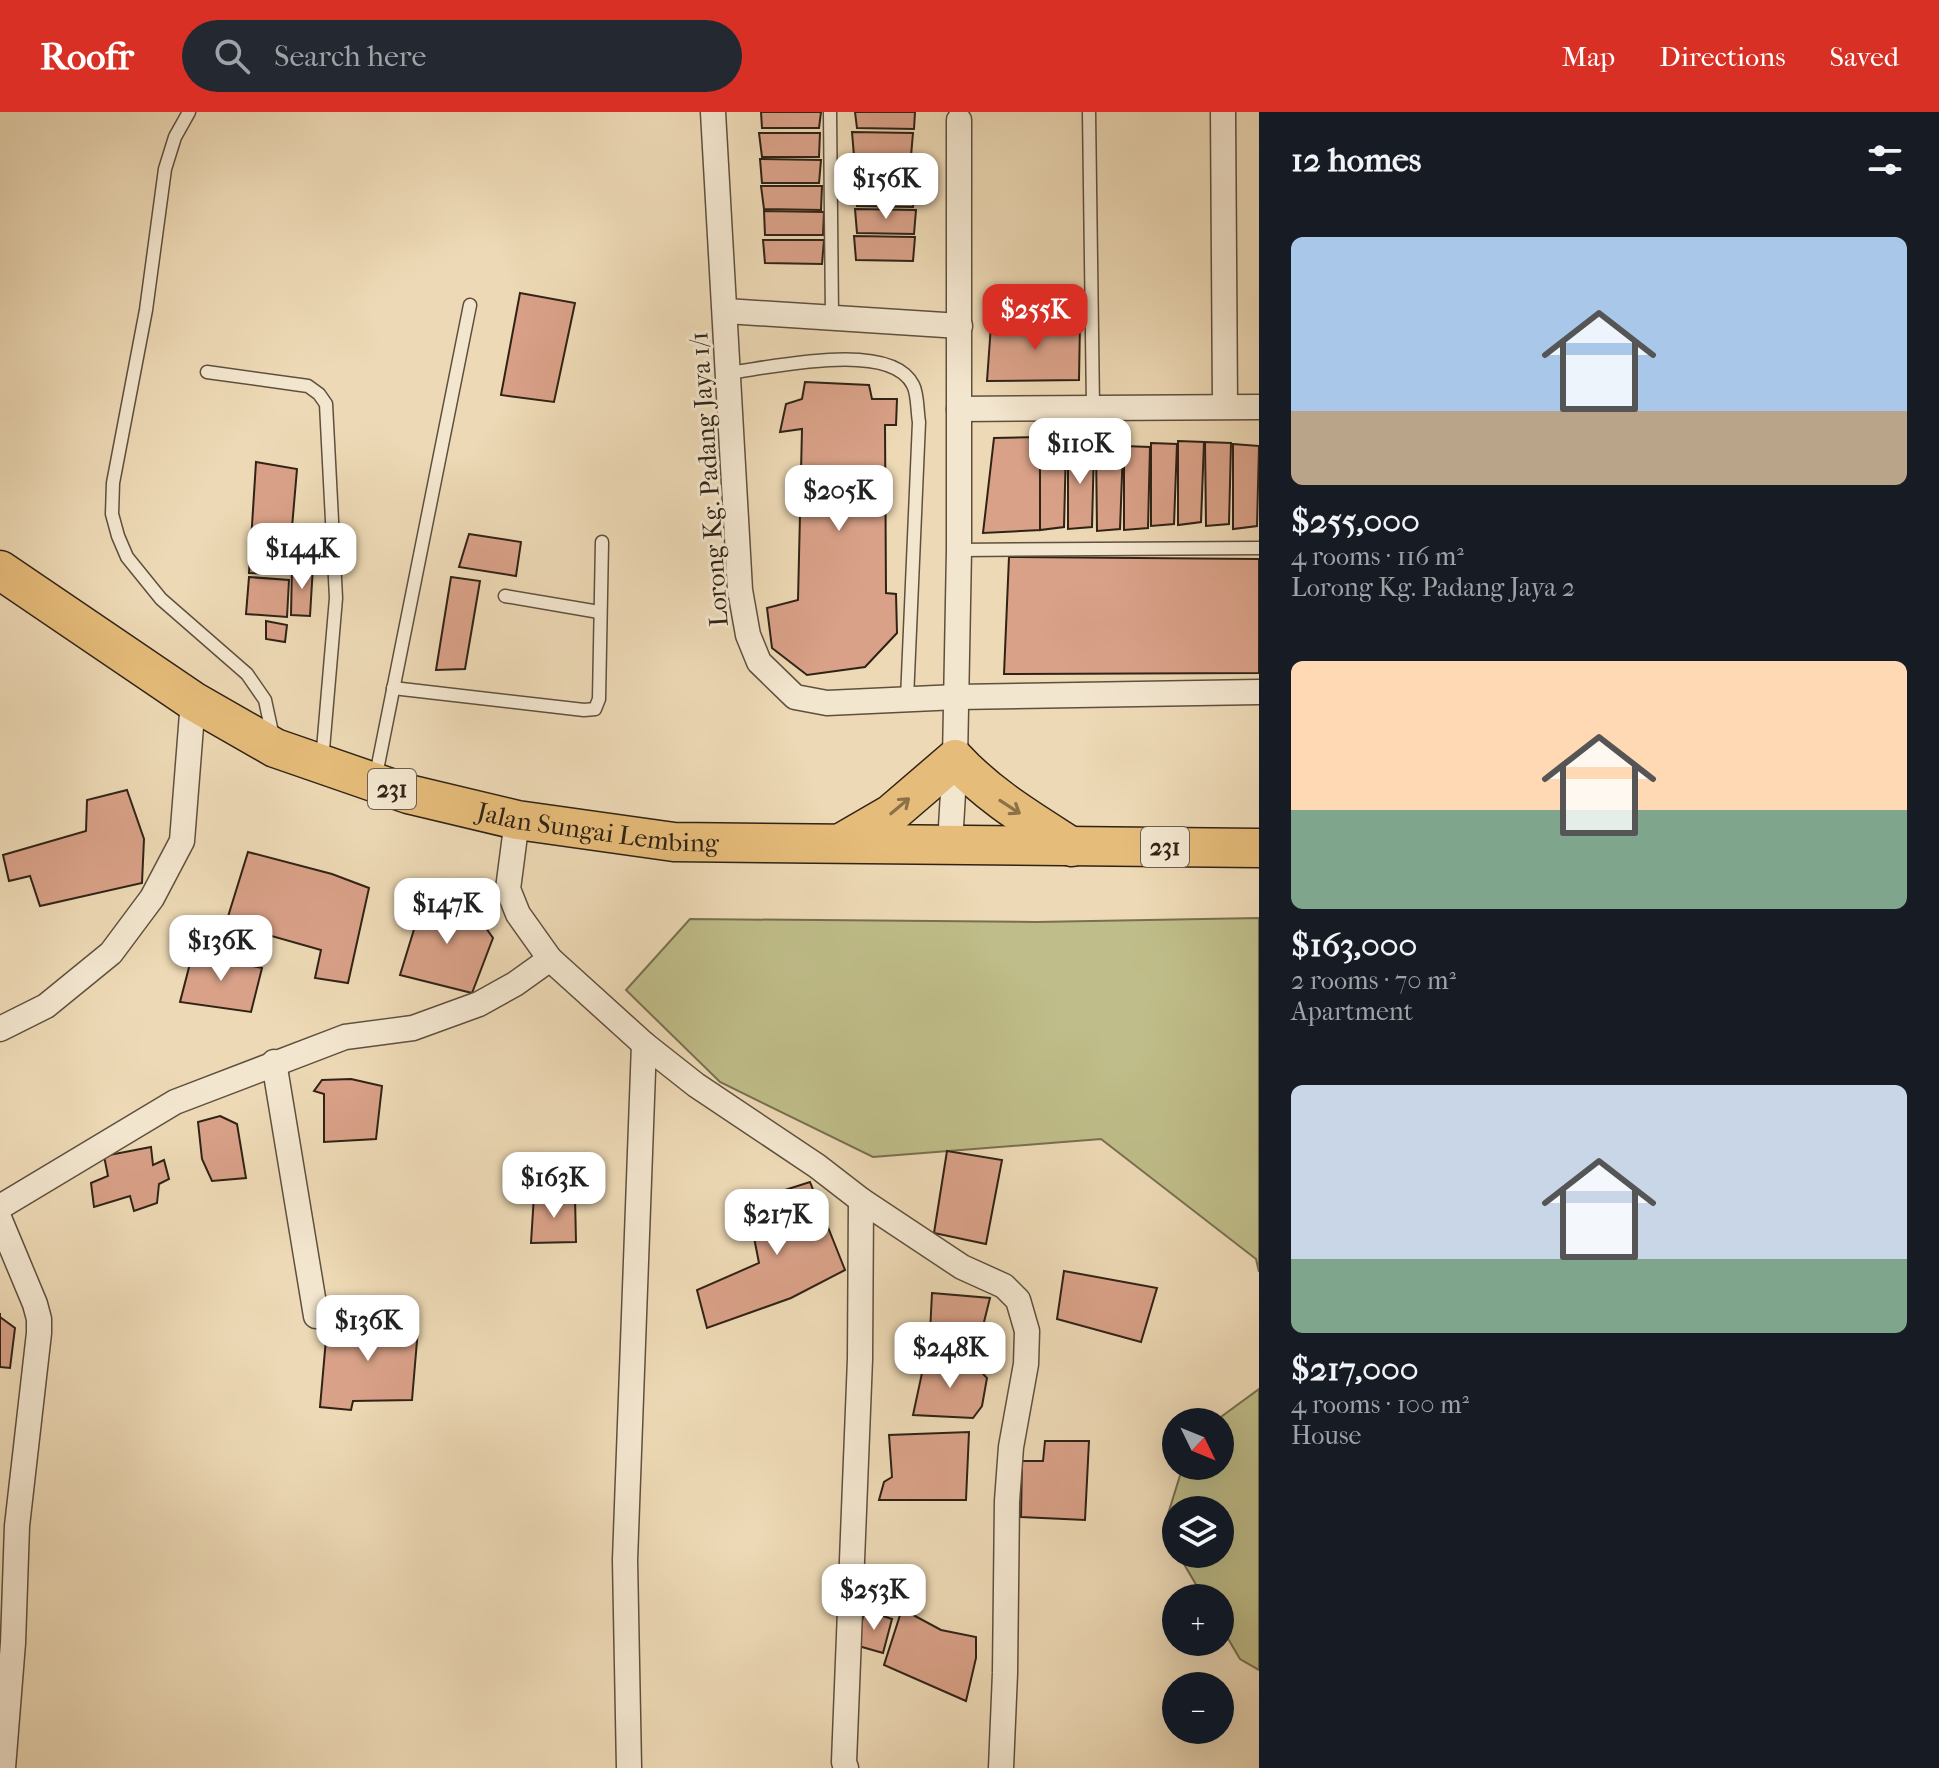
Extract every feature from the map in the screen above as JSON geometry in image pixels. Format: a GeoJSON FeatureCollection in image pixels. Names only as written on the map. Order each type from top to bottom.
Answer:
{"type":"FeatureCollection","features":[{"type":"Feature","properties":{"kind":"main road","name":"Jalan Sungai Lembing"},"geometry":{"type":"LineString","coordinates":[[0,570],[193,701],[275,748],[408,794],[517,820],[674,842],[1259,848]]}},
{"type":"Feature","properties":{"kind":"main road"},"geometry":{"type":"LineString","coordinates":[[838,844],[891,814],[955,759],[1001,801],[1072,847]]}},
{"type":"Feature","properties":{"kind":"street","name":"Lorong Kg. Padang Jaya 1/1"},"geometry":{"type":"LineString","coordinates":[[713,112],[740,590],[748,635],[759,662],[795,697],[827,703],[957,697],[1259,692]]}},
{"type":"Feature","properties":{"kind":"street"},"geometry":{"type":"LineString","coordinates":[[1223,112],[1225,406]]}},
{"type":"Feature","properties":{"kind":"street"},"geometry":{"type":"LineString","coordinates":[[950,844],[957,697],[959,550],[959,120]]}},
{"type":"Feature","properties":{"kind":"street","name":"Lorong Kg. Padang Jaya 1/1"},"geometry":{"type":"LineString","coordinates":[[726,311],[960,326]]}},
{"type":"Feature","properties":{"kind":"street"},"geometry":{"type":"LineString","coordinates":[[959,409],[1259,407]]}},
{"type":"Feature","properties":{"kind":"street"},"geometry":{"type":"LineString","coordinates":[[0,1029],[46,1006],[111,953],[152,898],[182,841],[193,701]]}},
{"type":"Feature","properties":{"kind":"street"},"geometry":{"type":"LineString","coordinates":[[517,820],[508,889],[518,914],[550,959],[644,1044],[696,1085],[817,1166],[861,1200],[962,1267],[1004,1286],[1018,1300],[1027,1331],[1026,1364],[1011,1447],[1007,1501],[1001,1768]]}},
{"type":"Feature","properties":{"kind":"street"},"geometry":{"type":"LineString","coordinates":[[0,1207],[175,1102],[345,1037],[413,1028],[479,1004],[550,959]]}},
{"type":"Feature","properties":{"kind":"street"},"geometry":{"type":"LineString","coordinates":[[629,1768],[625,1560],[644,1044]]}},
{"type":"Feature","properties":{"kind":"street"},"geometry":{"type":"LineString","coordinates":[[274,1062],[316,1316]]}},
{"type":"Feature","properties":{"kind":"street"},"geometry":{"type":"LineString","coordinates":[[846,1768],[860,1359],[861,1200]]}},
{"type":"Feature","properties":{"kind":"street"},"geometry":{"type":"LineString","coordinates":[[0,1220],[39,1319],[17,1526],[13,1643],[3,1768]]}},
{"type":"Feature","properties":{"kind":"lane"},"geometry":{"type":"LineString","coordinates":[[189,112],[175,137],[165,169],[146,310],[113,483],[112,514],[127,557],[152,588],[247,674],[265,700],[275,748]]}},
{"type":"Feature","properties":{"kind":"lane"},"geometry":{"type":"LineString","coordinates":[[830,112],[832,317]]}},
{"type":"Feature","properties":{"kind":"lane"},"geometry":{"type":"LineString","coordinates":[[1089,112],[1093,407]]}},
{"type":"Feature","properties":{"kind":"lane"},"geometry":{"type":"LineString","coordinates":[[375,783],[470,305]]}},
{"type":"Feature","properties":{"kind":"lane"},"geometry":{"type":"LineString","coordinates":[[728,373],[845,358],[897,367],[913,385],[919,422],[907,699]]}},
{"type":"Feature","properties":{"kind":"lane"},"geometry":{"type":"LineString","coordinates":[[207,372],[308,386],[326,404],[336,598],[321,764]]}},
{"type":"Feature","properties":{"kind":"lane"},"geometry":{"type":"LineString","coordinates":[[393,688],[595,709],[599,699],[602,542]]}},
{"type":"Feature","properties":{"kind":"lane"},"geometry":{"type":"LineString","coordinates":[[959,550],[1259,548]]}},
{"type":"Feature","properties":{"kind":"lane"},"geometry":{"type":"LineString","coordinates":[[505,596],[599,612]]}},
{"type":"Feature","properties":{"kind":"shaded area"},"geometry":{"type":"Polygon","coordinates":[[[1259,918],[1259,1272],[1256,1259],[1101,1139],[873,1157],[720,1082],[626,990],[690,919],[1036,922],[1259,918]]]}},
{"type":"Feature","properties":{"kind":"shaded area"},"geometry":{"type":"Polygon","coordinates":[[[1259,1389],[1259,1670],[1240,1659],[1234,1649],[1234,1584],[1196,1584],[1186,1568],[1234,1568],[1234,1496],[1174,1496],[1179,1480],[1234,1480],[1233,1408],[1259,1389]]]}},
{"type":"Feature","properties":{"kind":"building"},"geometry":{"type":"Polygon","coordinates":[[[761,112],[821,112],[819,128],[762,128],[761,112]]]}},
{"type":"Feature","properties":{"kind":"building"},"geometry":{"type":"Polygon","coordinates":[[[855,112],[915,112],[914,129],[857,128],[855,112]]]}},
{"type":"Feature","properties":{"kind":"building"},"geometry":{"type":"Polygon","coordinates":[[[852,132],[913,133],[911,156],[854,156],[852,132]]]}},
{"type":"Feature","properties":{"kind":"building"},"geometry":{"type":"Polygon","coordinates":[[[759,133],[820,133],[819,157],[762,157],[759,133]]]}},
{"type":"Feature","properties":{"kind":"building"},"geometry":{"type":"Polygon","coordinates":[[[853,158],[914,158],[912,182],[855,182],[853,158]]]}},
{"type":"Feature","properties":{"kind":"building"},"geometry":{"type":"Polygon","coordinates":[[[760,159],[821,160],[819,183],[762,183],[760,159]]]}},
{"type":"Feature","properties":{"kind":"building"},"geometry":{"type":"Polygon","coordinates":[[[854,183],[916,183],[913,207],[857,206],[854,183]]]}},
{"type":"Feature","properties":{"kind":"building"},"geometry":{"type":"Polygon","coordinates":[[[761,186],[822,186],[821,210],[764,209],[761,186]]]}},
{"type":"Feature","properties":{"kind":"building"},"geometry":{"type":"Polygon","coordinates":[[[855,209],[916,210],[914,234],[857,233],[855,209]]]}},
{"type":"Feature","properties":{"kind":"building"},"geometry":{"type":"Polygon","coordinates":[[[764,211],[824,212],[823,235],[765,235],[764,211]]]}},
{"type":"Feature","properties":{"kind":"building"},"geometry":{"type":"Polygon","coordinates":[[[854,236],[915,237],[913,261],[856,260],[854,236]]]}},
{"type":"Feature","properties":{"kind":"building"},"geometry":{"type":"Polygon","coordinates":[[[763,240],[824,240],[822,264],[765,263],[763,240]]]}},
{"type":"Feature","properties":{"kind":"building"},"geometry":{"type":"Polygon","coordinates":[[[1070,292],[1071,316],[997,319],[992,294],[1070,292]]]}},
{"type":"Feature","properties":{"kind":"building"},"geometry":{"type":"Polygon","coordinates":[[[520,293],[575,303],[554,402],[501,395],[520,293]]]}},
{"type":"Feature","properties":{"kind":"building"},"geometry":{"type":"Polygon","coordinates":[[[1080,322],[1079,380],[987,381],[991,325],[1080,322]]]}},
{"type":"Feature","properties":{"kind":"building"},"geometry":{"type":"Polygon","coordinates":[[[805,382],[869,385],[872,399],[897,399],[896,425],[885,425],[886,593],[896,594],[897,633],[865,667],[807,675],[772,648],[767,608],[798,600],[802,429],[780,432],[786,404],[802,399],[805,382]]]}},
{"type":"Feature","properties":{"kind":"building"},"geometry":{"type":"Polygon","coordinates":[[[1040,437],[1040,530],[983,533],[994,438],[1040,437]]]}},
{"type":"Feature","properties":{"kind":"building"},"geometry":{"type":"Polygon","coordinates":[[[1178,441],[1204,442],[1201,522],[1178,525],[1178,441]]]}},
{"type":"Feature","properties":{"kind":"building"},"geometry":{"type":"Polygon","coordinates":[[[1205,442],[1231,443],[1229,524],[1206,526],[1205,442]]]}},
{"type":"Feature","properties":{"kind":"building"},"geometry":{"type":"Polygon","coordinates":[[[1151,443],[1177,444],[1174,524],[1151,526],[1151,443]]]}},
{"type":"Feature","properties":{"kind":"building"},"geometry":{"type":"Polygon","coordinates":[[[1233,444],[1259,446],[1257,526],[1233,529],[1233,444]]]}},
{"type":"Feature","properties":{"kind":"building"},"geometry":{"type":"Polygon","coordinates":[[[1040,445],[1066,447],[1064,527],[1040,530],[1040,445]]]}},
{"type":"Feature","properties":{"kind":"building"},"geometry":{"type":"Polygon","coordinates":[[[1068,445],[1094,447],[1092,527],[1068,529],[1068,445]]]}},
{"type":"Feature","properties":{"kind":"building"},"geometry":{"type":"Polygon","coordinates":[[[1124,446],[1150,447],[1148,528],[1124,530],[1124,446]]]}},
{"type":"Feature","properties":{"kind":"building"},"geometry":{"type":"Polygon","coordinates":[[[1096,447],[1123,449],[1120,529],[1097,531],[1096,447]]]}},
{"type":"Feature","properties":{"kind":"building"},"geometry":{"type":"Polygon","coordinates":[[[256,462],[297,469],[288,574],[249,573],[256,462]]]}},
{"type":"Feature","properties":{"kind":"building"},"geometry":{"type":"Polygon","coordinates":[[[469,534],[521,542],[516,576],[459,567],[469,534]]]}},
{"type":"Feature","properties":{"kind":"building"},"geometry":{"type":"Polygon","coordinates":[[[1009,557],[1259,559],[1259,673],[1004,674],[1009,557]]]}},
{"type":"Feature","properties":{"kind":"building"},"geometry":{"type":"Polygon","coordinates":[[[313,566],[310,616],[291,615],[292,567],[313,566]]]}},
{"type":"Feature","properties":{"kind":"building"},"geometry":{"type":"Polygon","coordinates":[[[249,577],[289,580],[287,617],[246,614],[249,577]]]}},
{"type":"Feature","properties":{"kind":"building"},"geometry":{"type":"Polygon","coordinates":[[[451,577],[480,581],[465,669],[436,670],[451,577]]]}},
{"type":"Feature","properties":{"kind":"building"},"geometry":{"type":"Polygon","coordinates":[[[266,621],[287,625],[285,642],[266,639],[266,621]]]}},
{"type":"Feature","properties":{"kind":"building"},"geometry":{"type":"Polygon","coordinates":[[[127,790],[144,839],[142,883],[40,906],[30,876],[9,881],[3,855],[86,831],[87,800],[127,790]]]}},
{"type":"Feature","properties":{"kind":"building"},"geometry":{"type":"Polygon","coordinates":[[[248,852],[332,874],[369,888],[348,983],[315,978],[321,950],[226,923],[248,852]]]}},
{"type":"Feature","properties":{"kind":"building"},"geometry":{"type":"Polygon","coordinates":[[[424,897],[473,910],[493,938],[472,993],[400,975],[424,897]]]}},
{"type":"Feature","properties":{"kind":"building"},"geometry":{"type":"Polygon","coordinates":[[[193,952],[262,968],[251,1012],[180,1002],[193,952]]]}},
{"type":"Feature","properties":{"kind":"building"},"geometry":{"type":"Polygon","coordinates":[[[351,1079],[382,1086],[376,1139],[324,1142],[324,1094],[314,1091],[322,1080],[351,1079]]]}},
{"type":"Feature","properties":{"kind":"building"},"geometry":{"type":"Polygon","coordinates":[[[220,1116],[237,1124],[246,1178],[212,1181],[202,1159],[198,1122],[220,1116]]]}},
{"type":"Feature","properties":{"kind":"building"},"geometry":{"type":"Polygon","coordinates":[[[151,1147],[153,1165],[164,1160],[169,1179],[159,1184],[157,1203],[134,1211],[130,1196],[94,1207],[91,1183],[108,1176],[104,1156],[151,1147]]]}},
{"type":"Feature","properties":{"kind":"building"},"geometry":{"type":"Polygon","coordinates":[[[947,1151],[1002,1160],[986,1244],[934,1233],[947,1151]]]}},
{"type":"Feature","properties":{"kind":"building"},"geometry":{"type":"Polygon","coordinates":[[[810,1182],[845,1270],[791,1298],[707,1328],[697,1290],[759,1263],[747,1202],[810,1182]]]}},
{"type":"Feature","properties":{"kind":"building"},"geometry":{"type":"Polygon","coordinates":[[[534,1195],[575,1197],[576,1242],[531,1243],[534,1195]]]}},
{"type":"Feature","properties":{"kind":"building"},"geometry":{"type":"Polygon","coordinates":[[[1064,1271],[1157,1288],[1141,1342],[1057,1319],[1064,1271]]]}},
{"type":"Feature","properties":{"kind":"building"},"geometry":{"type":"Polygon","coordinates":[[[932,1293],[990,1298],[977,1350],[929,1352],[932,1293]]]}},
{"type":"Feature","properties":{"kind":"building"},"geometry":{"type":"Polygon","coordinates":[[[340,1310],[366,1313],[369,1327],[418,1329],[412,1400],[353,1401],[351,1410],[320,1407],[326,1339],[334,1341],[340,1310]]]}},
{"type":"Feature","properties":{"kind":"building"},"geometry":{"type":"Polygon","coordinates":[[[0,1317],[15,1328],[10,1368],[0,1367],[0,1317]]]}},
{"type":"Feature","properties":{"kind":"building"},"geometry":{"type":"Polygon","coordinates":[[[925,1359],[972,1362],[987,1378],[982,1406],[973,1418],[913,1415],[925,1359]]]}},
{"type":"Feature","properties":{"kind":"building"},"geometry":{"type":"Polygon","coordinates":[[[969,1432],[966,1500],[879,1500],[884,1482],[892,1477],[889,1435],[969,1432]]]}},
{"type":"Feature","properties":{"kind":"building"},"geometry":{"type":"Polygon","coordinates":[[[1045,1441],[1089,1441],[1085,1520],[1021,1517],[1022,1461],[1043,1461],[1045,1441]]]}},
{"type":"Feature","properties":{"kind":"building"},"geometry":{"type":"Polygon","coordinates":[[[902,1609],[941,1630],[976,1637],[976,1658],[966,1701],[884,1665],[902,1609]]]}},
{"type":"Feature","properties":{"kind":"building"},"geometry":{"type":"Polygon","coordinates":[[[865,1610],[892,1619],[883,1653],[855,1645],[865,1610]]]}}]}
